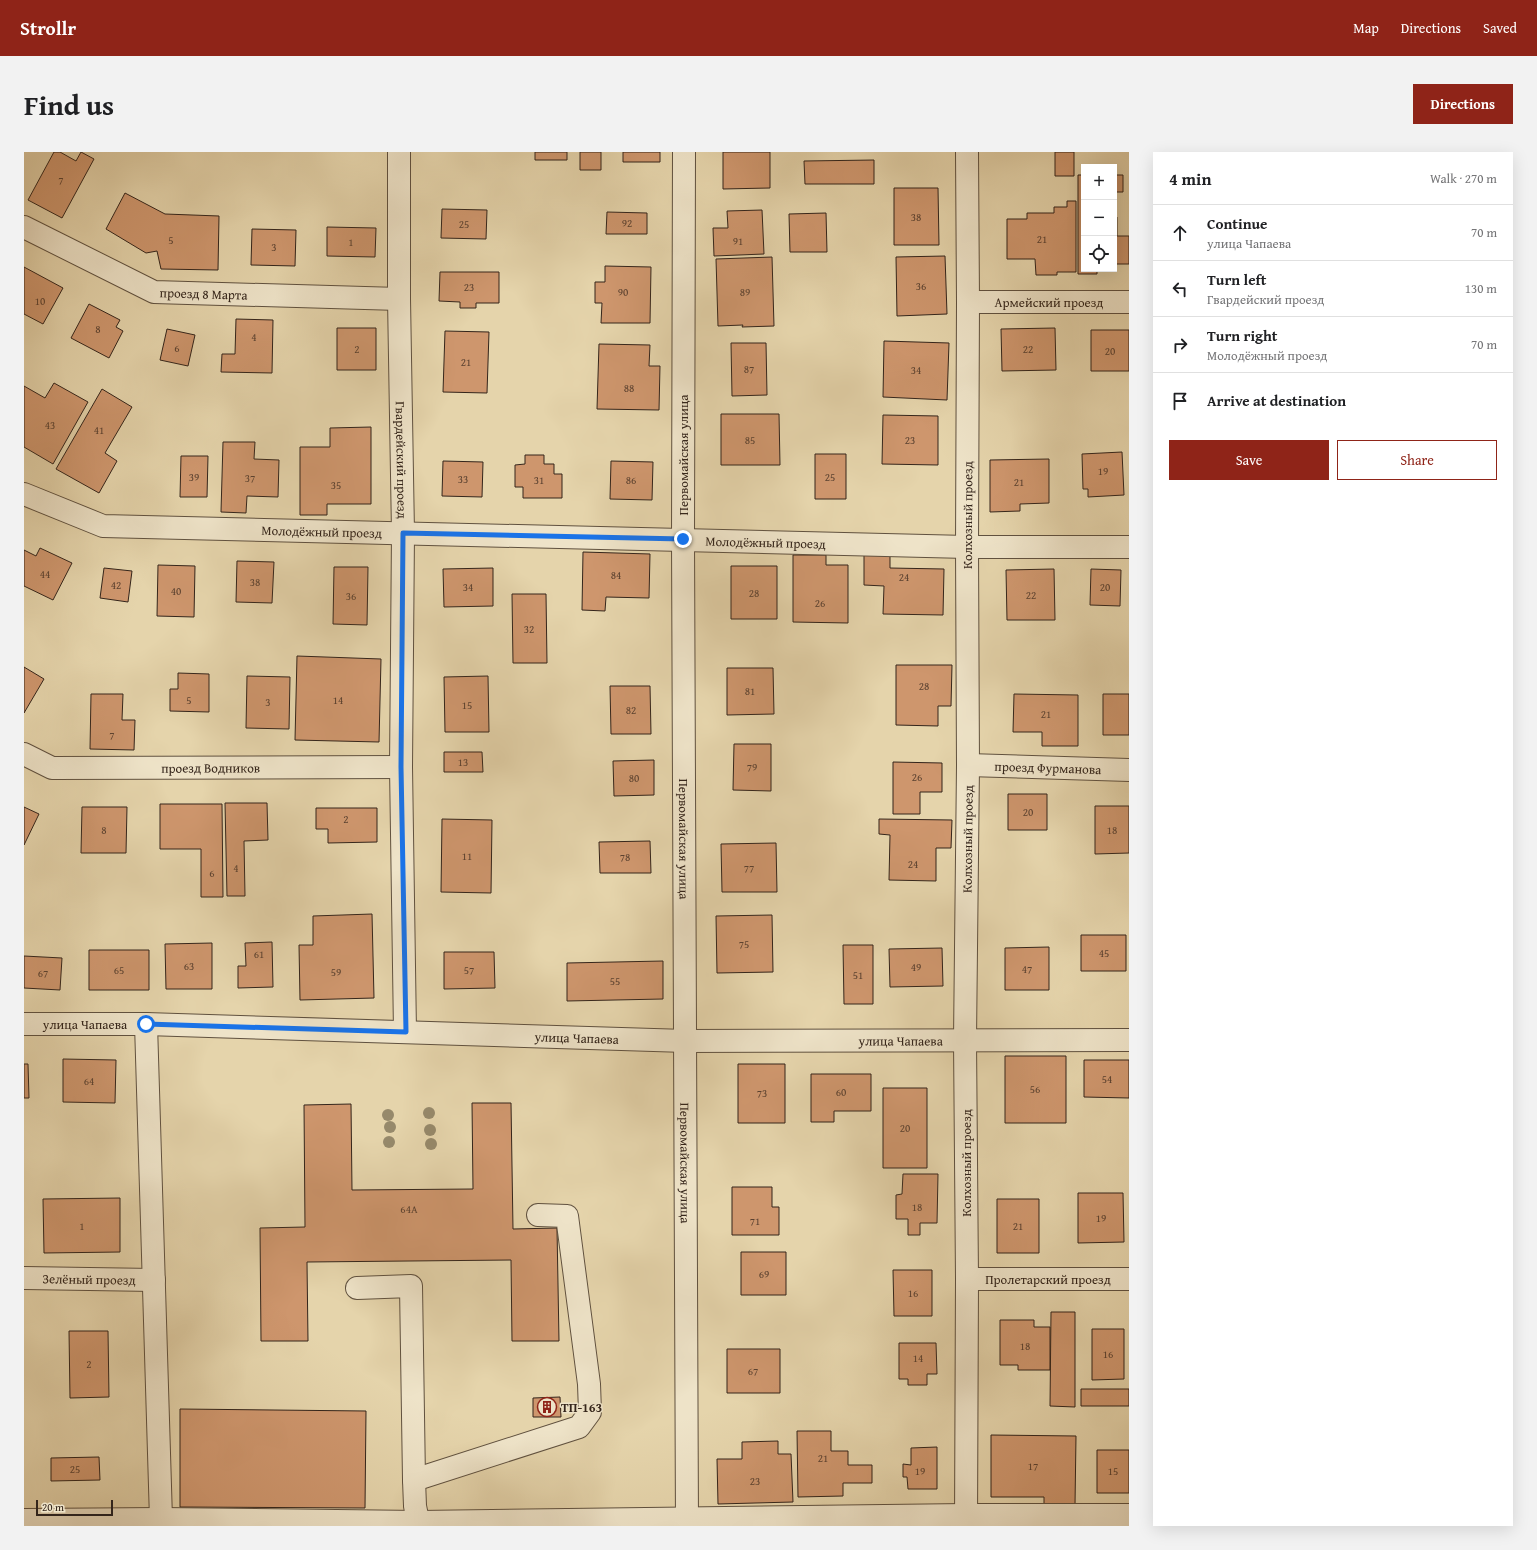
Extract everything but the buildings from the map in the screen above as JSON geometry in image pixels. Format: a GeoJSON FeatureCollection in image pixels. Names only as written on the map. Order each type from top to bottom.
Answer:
{"type":"FeatureCollection","features":[{"type":"Feature","properties":{"kind":"street","name":"Гвардейский проезд"},"geometry":{"type":"LineString","coordinates":[[399,152],[399,299],[403,533],[401,767],[406,1032]]}},
{"type":"Feature","properties":{"kind":"street","name":"Первомайская улица"},"geometry":{"type":"LineString","coordinates":[[684,152],[683,539],[687,1522]]}},
{"type":"Feature","properties":{"kind":"street","name":"Колхозный проезд"},"geometry":{"type":"LineString","coordinates":[[966,1520],[967,1279],[965,1040],[968,765],[967,152]]}},
{"type":"Feature","properties":{"kind":"street","name":"проезд 8 Марта"},"geometry":{"type":"LineString","coordinates":[[24,226],[154,292],[399,299]]}},
{"type":"Feature","properties":{"kind":"street","name":"Армейский проезд"},"geometry":{"type":"LineString","coordinates":[[968,302],[1129,302]]}},
{"type":"Feature","properties":{"kind":"street","name":"Молодёжный проезд"},"geometry":{"type":"LineString","coordinates":[[24,494],[103,526],[967,547],[1129,547]]}},
{"type":"Feature","properties":{"kind":"street","name":"проезд Водников"},"geometry":{"type":"LineString","coordinates":[[24,754],[52,768],[401,767]]}},
{"type":"Feature","properties":{"kind":"street","name":"проезд Фурманова"},"geometry":{"type":"LineString","coordinates":[[968,765],[1129,770]]}},
{"type":"Feature","properties":{"kind":"street","name":"улица Чапаева"},"geometry":{"type":"LineString","coordinates":[[24,1024],[146,1024],[686,1041],[1129,1040]]}},
{"type":"Feature","properties":{"kind":"street"},"geometry":{"type":"LineString","coordinates":[[146,1024],[161,1519]]}},
{"type":"Feature","properties":{"kind":"street"},"geometry":{"type":"LineString","coordinates":[[414,1480],[579,1427],[590,1412],[588,1370],[567,1216],[538,1214]]}},
{"type":"Feature","properties":{"kind":"street","name":"Зелёный проезд"},"geometry":{"type":"LineString","coordinates":[[24,1278],[154,1280]]}},
{"type":"Feature","properties":{"kind":"street","name":"Пролетарский проезд"},"geometry":{"type":"LineString","coordinates":[[967,1279],[1129,1279]]}},
{"type":"Feature","properties":{"kind":"street"},"geometry":{"type":"LineString","coordinates":[[357,1288],[411,1286],[414,1480],[415,1506],[419,1524]]}},
{"type":"Feature","properties":{"kind":"street"},"geometry":{"type":"LineString","coordinates":[[24,1520],[161,1519],[419,1524],[966,1520],[1129,1515]]}},
{"type":"Feature","properties":{"kind":"place","name":"ТП-163"},"geometry":{"type":"Point","coordinates":[547,1407]}},
{"type":"Feature","properties":{"kind":"route"},"geometry":{"type":"LineString","coordinates":[[146,1024],[406,1032],[401,767],[403,533],[683,539]]}}]}
